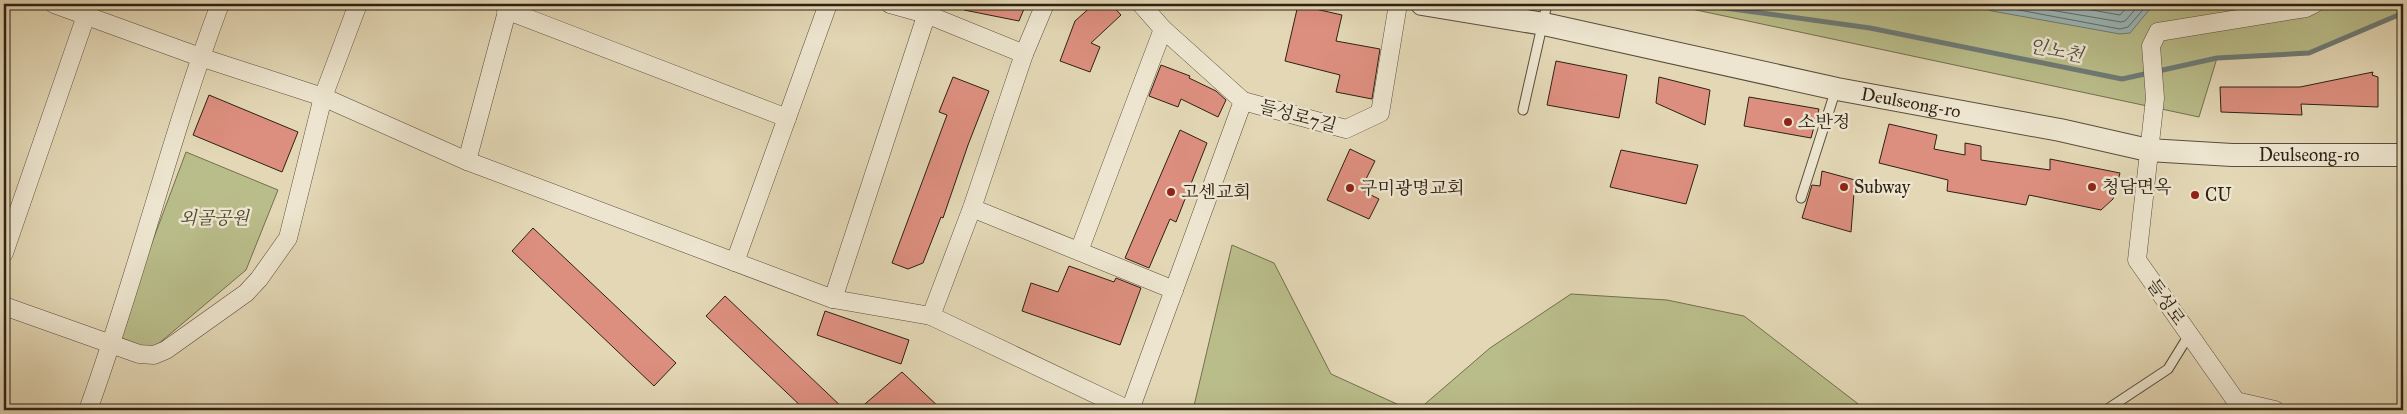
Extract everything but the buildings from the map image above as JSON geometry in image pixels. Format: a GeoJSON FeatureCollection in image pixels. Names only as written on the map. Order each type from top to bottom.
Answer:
{"type":"FeatureCollection","features":[{"type":"Feature","properties":{"kind":"street"},"geometry":{"type":"LineString","coordinates":[[54,4],[88,9],[200,57],[323,96],[467,161],[833,299],[931,316],[1129,410],[1243,101]]}},
{"type":"Feature","properties":{"kind":"street"},"geometry":{"type":"LineString","coordinates":[[88,410],[112,345],[200,57],[220,4]]}},
{"type":"Feature","properties":{"kind":"street"},"geometry":{"type":"LineString","coordinates":[[4,306],[138,354],[154,355],[166,350],[231,304],[259,279],[288,238],[323,96],[358,4]]}},
{"type":"Feature","properties":{"kind":"street"},"geometry":{"type":"LineString","coordinates":[[735,262],[828,4]]}},
{"type":"Feature","properties":{"kind":"street"},"geometry":{"type":"LineString","coordinates":[[890,4],[928,9],[1024,54]]}},
{"type":"Feature","properties":{"kind":"street"},"geometry":{"type":"LineString","coordinates":[[931,316],[972,208],[1024,54],[1045,4]]}},
{"type":"Feature","properties":{"kind":"street","name":"들성로7길"},"geometry":{"type":"LineString","coordinates":[[1141,4],[1163,29],[1243,101],[1346,129],[1380,112],[1398,4]]}},
{"type":"Feature","properties":{"kind":"street","name":"Deulseong-ro"},"geometry":{"type":"LineString","coordinates":[[1422,4],[1545,14],[1836,89],[2060,130],[2148,150],[2232,155],[2403,155]]}},
{"type":"Feature","properties":{"kind":"street","name":"들성로"},"geometry":{"type":"LineString","coordinates":[[2275,410],[2236,401],[2137,260],[2155,98],[2151,46],[2158,32],[2306,8],[2314,4]]}},
{"type":"Feature","properties":{"kind":"street"},"geometry":{"type":"LineString","coordinates":[[467,161],[508,7],[787,118]]}},
{"type":"Feature","properties":{"kind":"street"},"geometry":{"type":"LineString","coordinates":[[4,254],[88,9]]}},
{"type":"Feature","properties":{"kind":"street"},"geometry":{"type":"LineString","coordinates":[[833,299],[928,9]]}},
{"type":"Feature","properties":{"kind":"street"},"geometry":{"type":"LineString","coordinates":[[1078,251],[1163,29]]}},
{"type":"Feature","properties":{"kind":"street"},"geometry":{"type":"LineString","coordinates":[[972,208],[1174,290]]}},
{"type":"Feature","properties":{"kind":"lane"},"geometry":{"type":"LineString","coordinates":[[1523,110],[1545,14]]}},
{"type":"Feature","properties":{"kind":"lane"},"geometry":{"type":"LineString","coordinates":[[1801,198],[1836,89]]}},
{"type":"Feature","properties":{"kind":"lane"},"geometry":{"type":"LineString","coordinates":[[2106,410],[2168,369],[2189,335]]}},
{"type":"Feature","properties":{"kind":"green space"},"geometry":{"type":"Polygon","coordinates":[[[1668,4],[2403,4],[2403,13],[2309,53],[2217,58],[2199,117],[1668,4]]]}},
{"type":"Feature","properties":{"kind":"green space","name":"외골공원"},"geometry":{"type":"Polygon","coordinates":[[[186,152],[278,190],[246,270],[151,350],[117,336],[186,152]]]}},
{"type":"Feature","properties":{"kind":"green space"},"geometry":{"type":"Polygon","coordinates":[[[1232,245],[1274,263],[1331,374],[1410,410],[1193,410],[1232,245]]]}},
{"type":"Feature","properties":{"kind":"green space"},"geometry":{"type":"Polygon","coordinates":[[[1571,294],[1667,300],[1744,316],[1866,410],[1418,410],[1490,348],[1571,294]]]}},
{"type":"Feature","properties":{"kind":"water"},"geometry":{"type":"Polygon","coordinates":[[[1974,4],[2154,4],[2130,33],[2120,34],[1992,11],[1974,4]]]}},
{"type":"Feature","properties":{"kind":"waterway","name":"인노천"},"geometry":{"type":"LineString","coordinates":[[1696,4],[1870,28],[2122,79],[2217,58],[2309,53],[2403,13]]}},
{"type":"Feature","properties":{"kind":"place","name":"소반정"},"geometry":{"type":"Point","coordinates":[1788,122]}},
{"type":"Feature","properties":{"kind":"place","name":"Subway"},"geometry":{"type":"Point","coordinates":[1844,187]}},
{"type":"Feature","properties":{"kind":"place","name":"청담면옥"},"geometry":{"type":"Point","coordinates":[2092,187]}},
{"type":"Feature","properties":{"kind":"place","name":"구미광명교회"},"geometry":{"type":"Point","coordinates":[1350,188]}},
{"type":"Feature","properties":{"kind":"place","name":"고센교회"},"geometry":{"type":"Point","coordinates":[1171,192]}},
{"type":"Feature","properties":{"kind":"place","name":"CU"},"geometry":{"type":"Point","coordinates":[2195,195]}}]}
